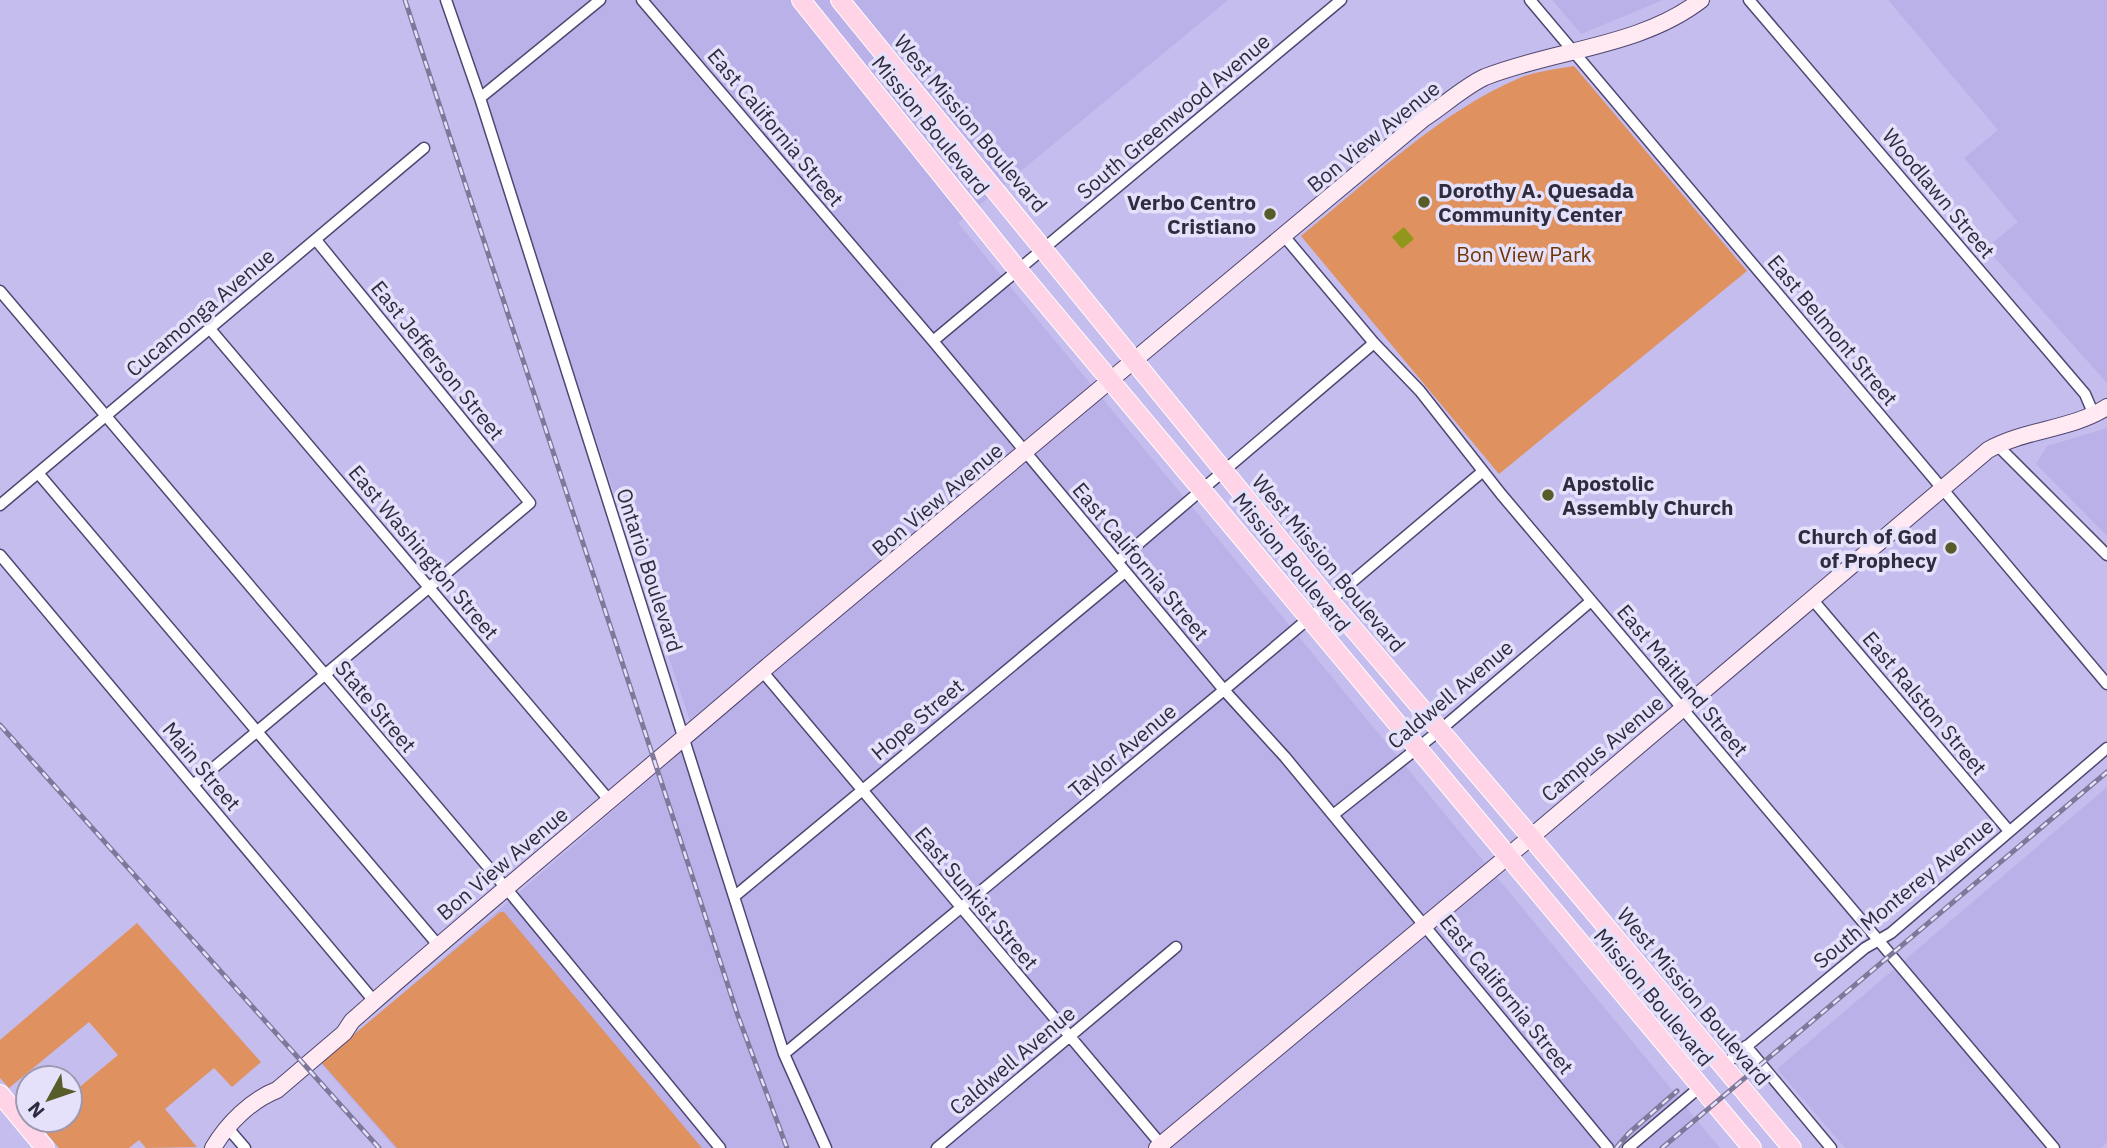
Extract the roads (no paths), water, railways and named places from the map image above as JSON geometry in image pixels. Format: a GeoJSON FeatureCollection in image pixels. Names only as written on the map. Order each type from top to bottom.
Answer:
{"type":"FeatureCollection","features":[{"type":"Feature","properties":{"kind":"main road","name":"Mission Boulevard"},"geometry":{"type":"LineString","coordinates":[[801,0],[1018,270],[1752,1148]]}},
{"type":"Feature","properties":{"kind":"main road","name":"West Mission Boulevard"},"geometry":{"type":"LineString","coordinates":[[840,0],[1329,600],[1792,1148]]}},
{"type":"Feature","properties":{"kind":"main road"},"geometry":{"type":"LineString","coordinates":[[0,1094],[46,1148]]}},
{"type":"Feature","properties":{"kind":"street","name":"Ontario Boulevard"},"geometry":{"type":"LineString","coordinates":[[446,0],[480,98],[784,1054],[826,1148]]}},
{"type":"Feature","properties":{"kind":"street"},"geometry":{"type":"LineString","coordinates":[[480,98],[600,0]]}},
{"type":"Feature","properties":{"kind":"street","name":"East California Street"},"geometry":{"type":"LineString","coordinates":[[642,0],[933,341],[1224,690],[1285,757],[1608,1148]]}},
{"type":"Feature","properties":{"kind":"street","name":"South Greenwood Avenue"},"geometry":{"type":"LineString","coordinates":[[933,341],[1341,0]]}},
{"type":"Feature","properties":{"kind":"street","name":"East Belmont Street"},"geometry":{"type":"LineString","coordinates":[[1530,0],[2107,684]]}},
{"type":"Feature","properties":{"kind":"street","name":"Bon View Avenue"},"geometry":{"type":"LineString","coordinates":[[213,1148],[227,1127],[264,1095],[277,1090],[344,1033],[352,1021],[438,945],[1423,119],[1483,78],[1641,32],[1686,12],[1702,0]]}},
{"type":"Feature","properties":{"kind":"street","name":"Woodlawn Street"},"geometry":{"type":"LineString","coordinates":[[1749,0],[2100,411]]}},
{"type":"Feature","properties":{"kind":"street","name":"Cucamonga Avenue"},"geometry":{"type":"LineString","coordinates":[[0,505],[424,148]]}},
{"type":"Feature","properties":{"kind":"street","name":"East Maitland Street"},"geometry":{"type":"LineString","coordinates":[[1284,236],[1374,343],[1420,391],[1482,472],[2054,1148]]}},
{"type":"Feature","properties":{"kind":"street","name":"East Jefferson Street"},"geometry":{"type":"LineString","coordinates":[[316,240],[530,503],[429,587]]}},
{"type":"Feature","properties":{"kind":"street","name":"State Street"},"geometry":{"type":"LineString","coordinates":[[0,291],[506,888],[720,1148]]}},
{"type":"Feature","properties":{"kind":"street","name":"East Washington Street"},"geometry":{"type":"LineString","coordinates":[[210,329],[609,800]]}},
{"type":"Feature","properties":{"kind":"street"},"geometry":{"type":"LineString","coordinates":[[1117,562],[1374,343]]}},
{"type":"Feature","properties":{"kind":"street","name":"Campus Avenue"},"geometry":{"type":"LineString","coordinates":[[1161,1147],[1997,445],[2100,411]]}},
{"type":"Feature","properties":{"kind":"street"},"geometry":{"type":"LineString","coordinates":[[1997,445],[2107,555]]}},
{"type":"Feature","properties":{"kind":"street","name":"Taylor Avenue"},"geometry":{"type":"LineString","coordinates":[[784,1054],[1224,690],[1482,472]]}},
{"type":"Feature","properties":{"kind":"street"},"geometry":{"type":"LineString","coordinates":[[38,473],[438,945]]}},
{"type":"Feature","properties":{"kind":"street","name":"Main Street"},"geometry":{"type":"LineString","coordinates":[[0,555],[374,1002]]}},
{"type":"Feature","properties":{"kind":"street","name":"Hope Street"},"geometry":{"type":"LineString","coordinates":[[735,896],[1125,572]]}},
{"type":"Feature","properties":{"kind":"street"},"geometry":{"type":"LineString","coordinates":[[193,785],[429,587]]}},
{"type":"Feature","properties":{"kind":"street","name":"East Ralston Street"},"geometry":{"type":"LineString","coordinates":[[1812,599],[2009,831]]}},
{"type":"Feature","properties":{"kind":"street","name":"Caldwell Avenue"},"geometry":{"type":"LineString","coordinates":[[1333,815],[1439,731],[1591,601]]}},
{"type":"Feature","properties":{"kind":"street","name":"East Sunkist Street"},"geometry":{"type":"LineString","coordinates":[[762,671],[1161,1147]]}},
{"type":"Feature","properties":{"kind":"street","name":"South Monterey Avenue"},"geometry":{"type":"LineString","coordinates":[[1723,1066],[1865,948],[1891,933],[2107,748]]}},
{"type":"Feature","properties":{"kind":"street","name":"Caldwell Avenue"},"geometry":{"type":"LineString","coordinates":[[937,1148],[1175,947]]}},
{"type":"Feature","properties":{"kind":"street"},"geometry":{"type":"LineString","coordinates":[[1746,1046],[1831,1148]]}},
{"type":"Feature","properties":{"kind":"street"},"geometry":{"type":"LineString","coordinates":[[1628,1148],[1700,1087]]}},
{"type":"Feature","properties":{"kind":"street"},"geometry":{"type":"LineString","coordinates":[[227,1127],[245,1148]]}},
{"type":"Feature","properties":{"kind":"railway"},"geometry":{"type":"LineString","coordinates":[[405,0],[738,1016],[787,1148]]}},
{"type":"Feature","properties":{"kind":"railway"},"geometry":{"type":"LineString","coordinates":[[0,725],[379,1148]]}},
{"type":"Feature","properties":{"kind":"railway"},"geometry":{"type":"LineString","coordinates":[[1662,1148],[2107,772]]}},
{"type":"Feature","properties":{"kind":"railway"},"geometry":{"type":"LineString","coordinates":[[1616,1148],[1677,1091]]}},
{"type":"Feature","properties":{"kind":"place","name":"Dorothy A. Quesada Community Center"},"geometry":{"type":"Point","coordinates":[1424,202]}},
{"type":"Feature","properties":{"kind":"place","name":"Verbo Centro Cristiano"},"geometry":{"type":"Point","coordinates":[1270,214]}},
{"type":"Feature","properties":{"kind":"place","name":"Apostolic Assembly Church"},"geometry":{"type":"Point","coordinates":[1548,495]}},
{"type":"Feature","properties":{"kind":"place","name":"Church of God of Prophecy"},"geometry":{"type":"Point","coordinates":[1951,548]}},
{"type":"Feature","properties":{"kind":"park label","name":"Bon View Park"},"geometry":{"type":"Point","coordinates":[1524,254]}}]}
